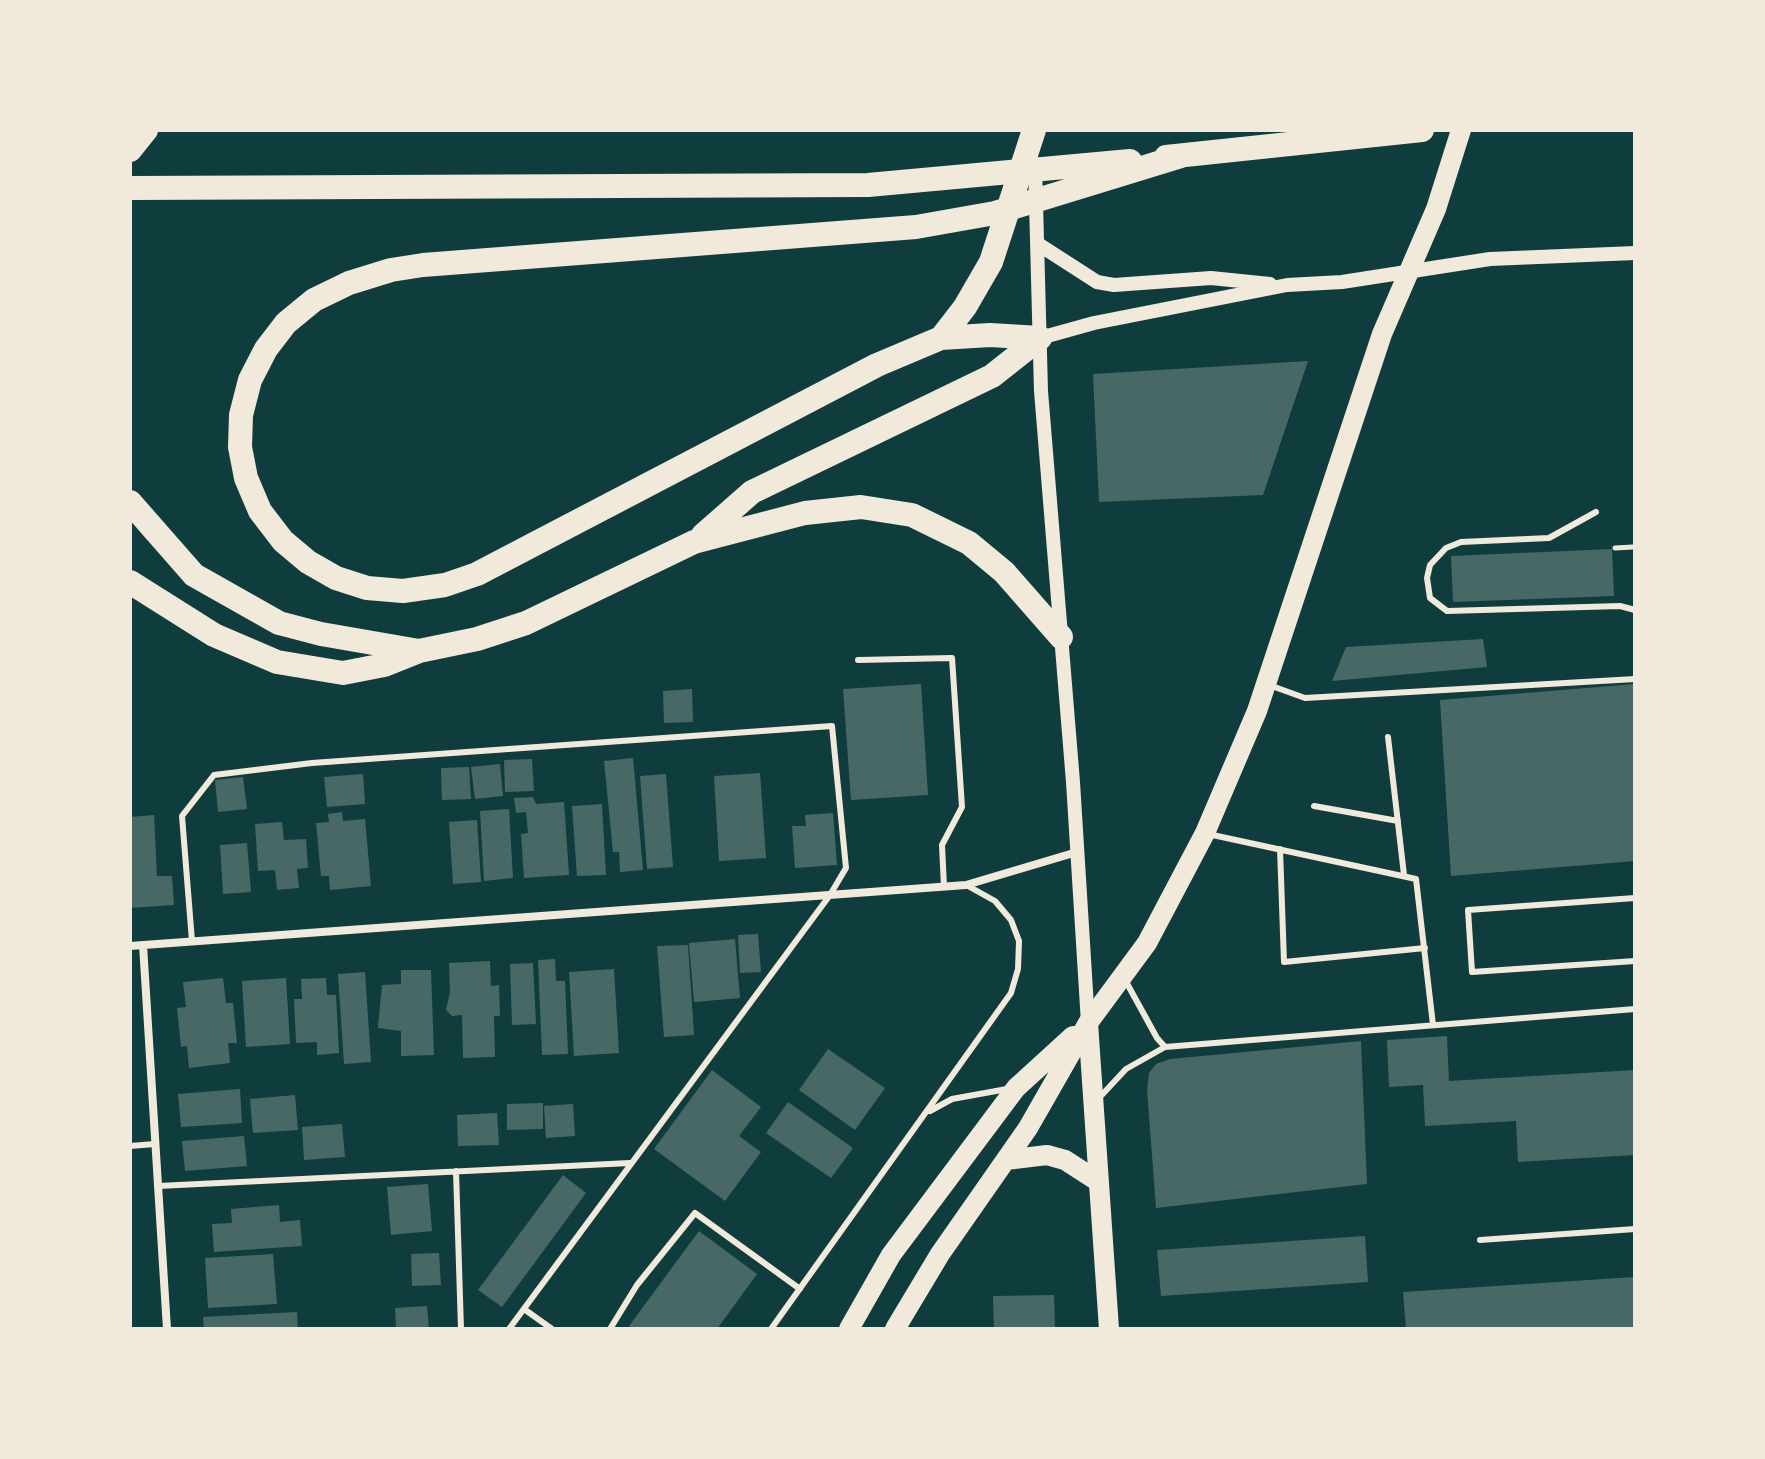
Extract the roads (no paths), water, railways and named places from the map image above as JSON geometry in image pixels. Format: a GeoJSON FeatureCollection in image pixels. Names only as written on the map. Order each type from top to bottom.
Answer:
{"type":"FeatureCollection","features":[{"type":"Feature","properties":{"kind":"highway"},"geometry":{"type":"LineString","coordinates":[[130,150],[146,130]]}},
{"type":"Feature","properties":{"kind":"highway"},"geometry":{"type":"LineString","coordinates":[[941,338],[965,307],[991,262],[1034,130]]}},
{"type":"Feature","properties":{"kind":"highway"},"geometry":{"type":"LineString","coordinates":[[1312,142],[1354,130]]}},
{"type":"Feature","properties":{"kind":"highway"},"geometry":{"type":"LineString","coordinates":[[130,188],[868,185],[1422,130]]}},
{"type":"Feature","properties":{"kind":"highway"},"geometry":{"type":"LineString","coordinates":[[1040,338],[990,335],[941,338],[877,365],[477,574],[445,585],[403,591],[367,588],[336,578],[308,562],[283,541],[260,511],[246,478],[240,447],[241,415],[250,380],[266,349],[286,323],[314,300],[349,283],[423,265],[916,227],[995,213],[1181,156]]}},
{"type":"Feature","properties":{"kind":"highway"},"geometry":{"type":"LineString","coordinates":[[694,542],[752,492],[992,376],[1040,338]]}},
{"type":"Feature","properties":{"kind":"highway"},"geometry":{"type":"LineString","coordinates":[[130,502],[194,575],[279,623],[321,634],[419,651]]}},
{"type":"Feature","properties":{"kind":"highway"},"geometry":{"type":"LineString","coordinates":[[130,582],[214,635],[277,662],[343,673],[384,665],[419,651],[477,639],[526,623],[694,542],[822,510],[861,507],[912,515],[949,530],[979,549],[1004,572],[1061,637]]}},
{"type":"Feature","properties":{"kind":"main road"},"geometry":{"type":"LineString","coordinates":[[895,1329],[940,1254],[1028,1128],[1088,1023],[1147,943],[1205,833],[1266,684],[1382,334],[1436,209],[1461,130]]}},
{"type":"Feature","properties":{"kind":"main road"},"geometry":{"type":"LineString","coordinates":[[849,1329],[891,1255],[1016,1088],[1088,1023]]}},
{"type":"Feature","properties":{"kind":"main road"},"geometry":{"type":"LineString","coordinates":[[1088,1023],[1109,1329]]}},
{"type":"Feature","properties":{"kind":"main road"},"geometry":{"type":"LineString","coordinates":[[1006,1160],[1047,1155],[1065,1160],[1099,1182]]}},
{"type":"Feature","properties":{"kind":"street"},"geometry":{"type":"LineString","coordinates":[[1034,130],[1041,391],[1088,1023]]}},
{"type":"Feature","properties":{"kind":"street"},"geometry":{"type":"LineString","coordinates":[[1038,244],[1097,282],[1114,285],[1211,278],[1287,285]]}},
{"type":"Feature","properties":{"kind":"street"},"geometry":{"type":"LineString","coordinates":[[1040,338],[1094,323],[1287,285],[1342,282],[1490,259],[1635,253]]}},
{"type":"Feature","properties":{"kind":"street"},"geometry":{"type":"LineString","coordinates":[[130,946],[966,885],[1077,852]]}},
{"type":"Feature","properties":{"kind":"street"},"geometry":{"type":"LineString","coordinates":[[143,945],[167,1329]]}},
{"type":"Feature","properties":{"kind":"lane"},"geometry":{"type":"LineString","coordinates":[[1596,512],[1549,538],[1461,542],[1446,548],[1430,565],[1427,578],[1430,598],[1447,611],[1620,606],[1635,610]]}},
{"type":"Feature","properties":{"kind":"lane"},"geometry":{"type":"LineString","coordinates":[[858,660],[952,658],[962,807],[942,845],[944,887]]}},
{"type":"Feature","properties":{"kind":"lane"},"geometry":{"type":"LineString","coordinates":[[1266,684],[1305,698],[1635,679]]}},
{"type":"Feature","properties":{"kind":"lane"},"geometry":{"type":"LineString","coordinates":[[192,941],[182,816],[214,775],[312,763],[832,726],[846,868],[830,895],[509,1329]]}},
{"type":"Feature","properties":{"kind":"lane"},"geometry":{"type":"LineString","coordinates":[[1388,737],[1404,875]]}},
{"type":"Feature","properties":{"kind":"lane"},"geometry":{"type":"LineString","coordinates":[[1314,806],[1398,821]]}},
{"type":"Feature","properties":{"kind":"lane"},"geometry":{"type":"LineString","coordinates":[[1205,833],[1416,879],[1433,1025]]}},
{"type":"Feature","properties":{"kind":"lane"},"geometry":{"type":"LineString","coordinates":[[1280,849],[1284,962],[1425,948]]}},
{"type":"Feature","properties":{"kind":"lane"},"geometry":{"type":"LineString","coordinates":[[771,1329],[1011,993],[1018,969],[1019,941],[1011,920],[995,901],[966,885]]}},
{"type":"Feature","properties":{"kind":"lane"},"geometry":{"type":"LineString","coordinates":[[1635,898],[1468,910],[1472,972],[1635,961]]}},
{"type":"Feature","properties":{"kind":"lane"},"geometry":{"type":"LineString","coordinates":[[1123,975],[1165,1047]]}},
{"type":"Feature","properties":{"kind":"lane"},"geometry":{"type":"LineString","coordinates":[[1094,1104],[1126,1069],[1165,1047],[1635,1009]]}},
{"type":"Feature","properties":{"kind":"lane"},"geometry":{"type":"LineString","coordinates":[[927,1112],[952,1099],[1016,1088]]}},
{"type":"Feature","properties":{"kind":"lane"},"geometry":{"type":"LineString","coordinates":[[130,1146],[155,1144]]}},
{"type":"Feature","properties":{"kind":"lane"},"geometry":{"type":"LineString","coordinates":[[158,1186],[630,1163]]}},
{"type":"Feature","properties":{"kind":"lane"},"geometry":{"type":"LineString","coordinates":[[456,1171],[461,1329]]}},
{"type":"Feature","properties":{"kind":"lane"},"geometry":{"type":"LineString","coordinates":[[610,1329],[637,1285],[695,1213],[800,1289]]}},
{"type":"Feature","properties":{"kind":"lane"},"geometry":{"type":"LineString","coordinates":[[1480,1240],[1635,1229]]}},
{"type":"Feature","properties":{"kind":"lane"},"geometry":{"type":"LineString","coordinates":[[524,1309],[552,1329]]}}]}
